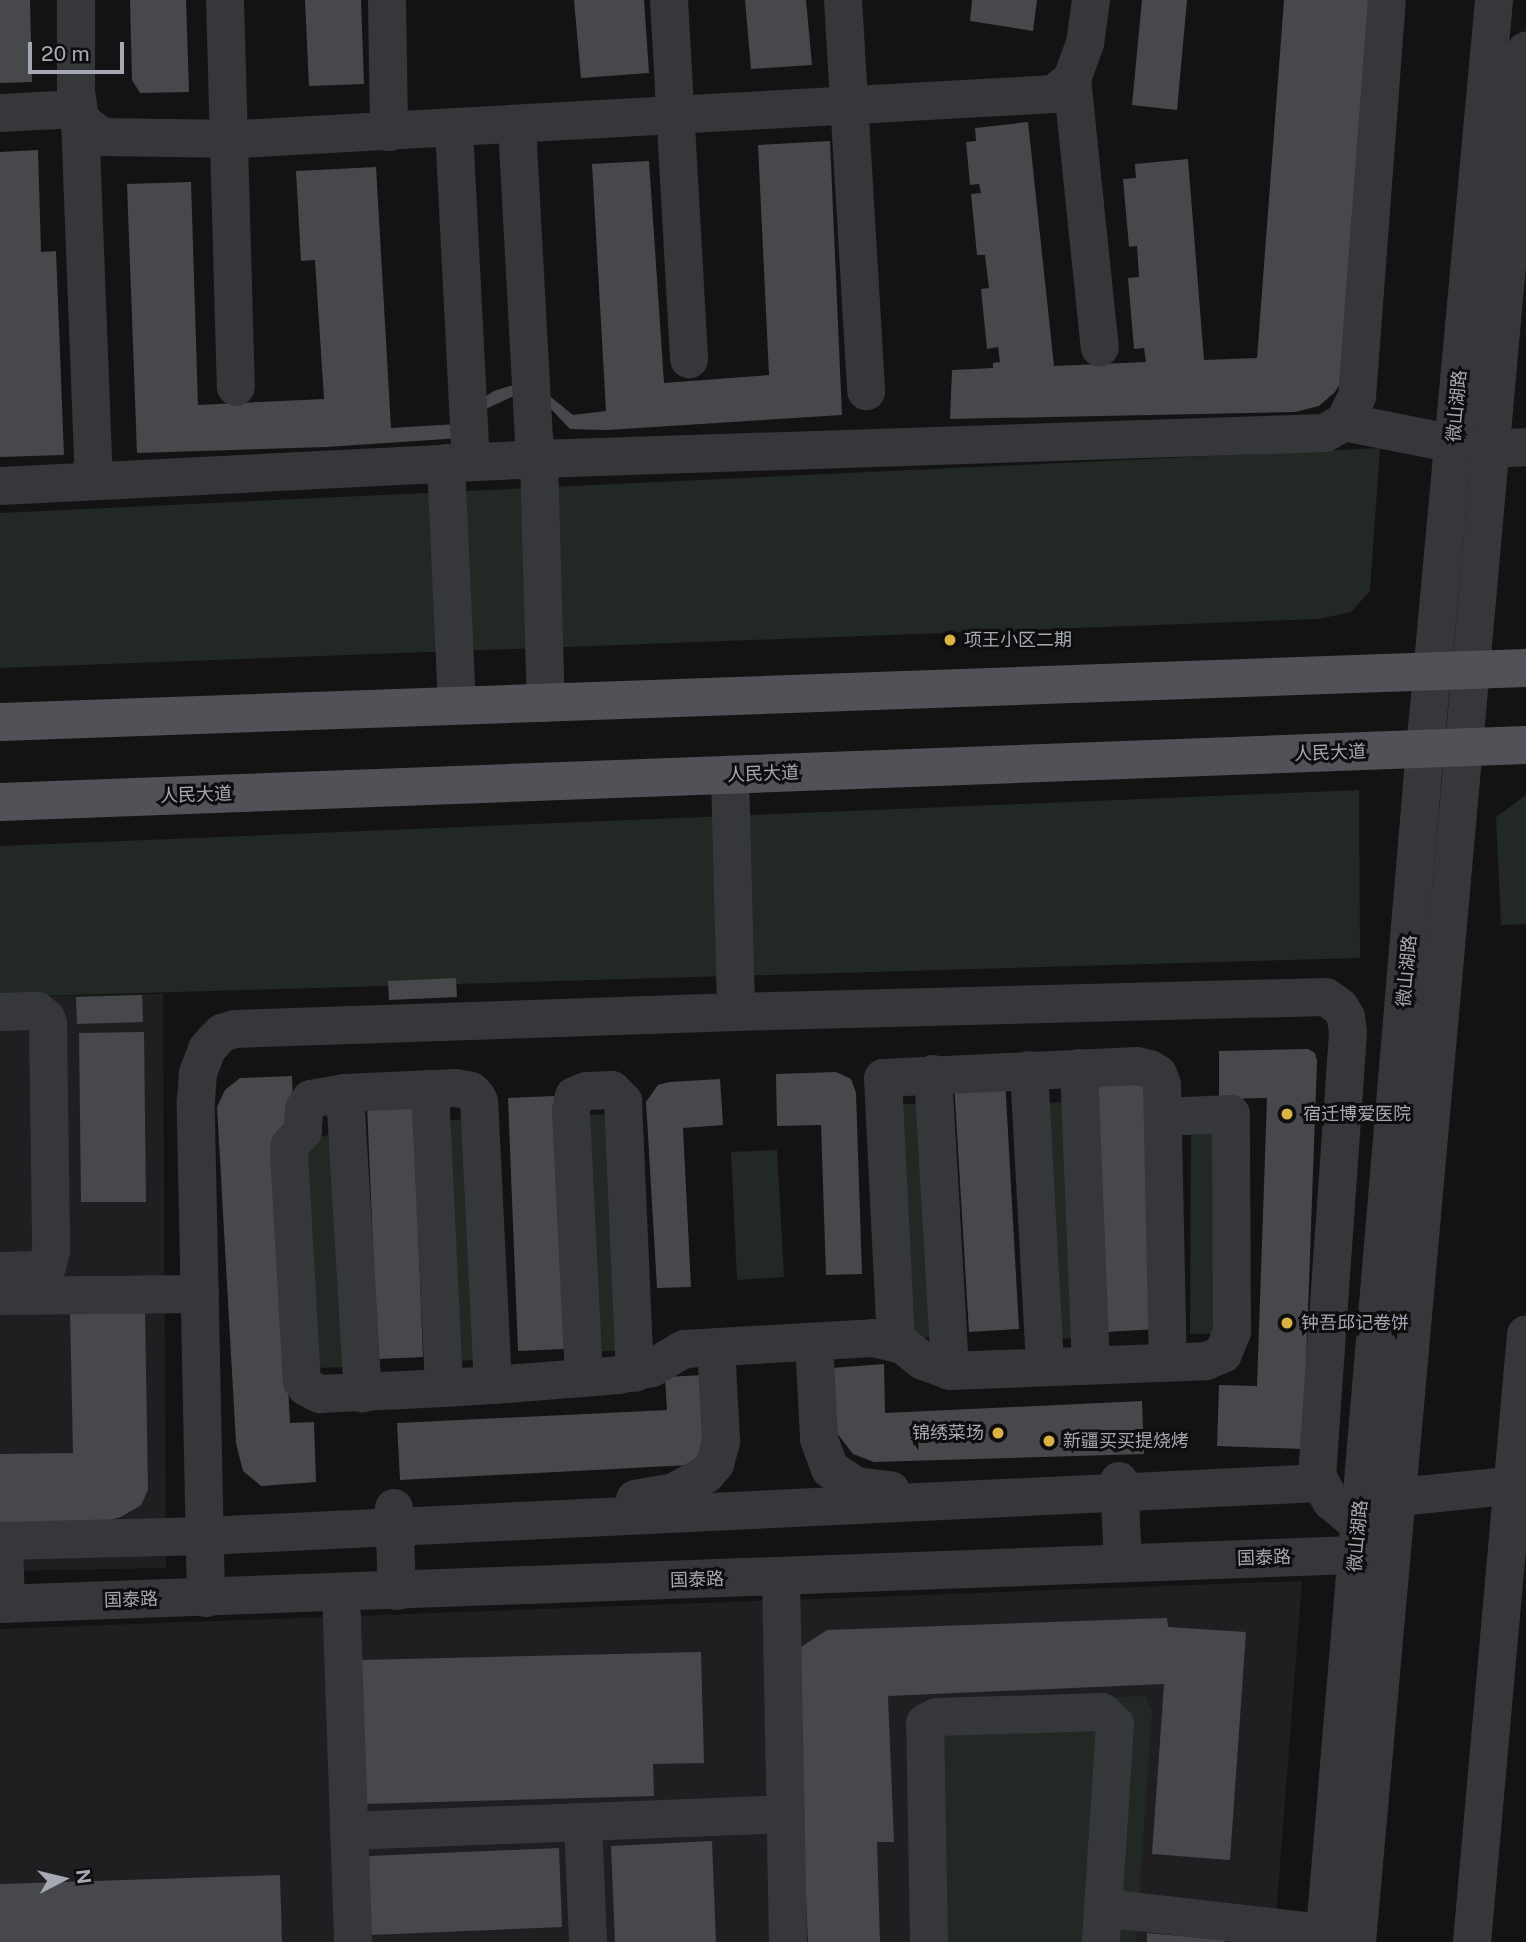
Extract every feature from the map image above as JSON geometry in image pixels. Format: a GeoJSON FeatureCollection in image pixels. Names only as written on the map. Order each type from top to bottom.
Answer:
{"type":"FeatureCollection","features":[{"type":"Feature","properties":{"kind":"main road"},"geometry":{"type":"LineString","coordinates":[[0,722],[1526,668]]}},
{"type":"Feature","properties":{"kind":"main road","name":"人民大道"},"geometry":{"type":"LineString","coordinates":[[0,802],[1526,746]]}},
{"type":"Feature","properties":{"kind":"street"},"geometry":{"type":"LineString","coordinates":[[76,0],[94,481]]}},
{"type":"Feature","properties":{"kind":"street"},"geometry":{"type":"LineString","coordinates":[[225,0],[236,387]]}},
{"type":"Feature","properties":{"kind":"street"},"geometry":{"type":"LineString","coordinates":[[387,0],[389,132]]}},
{"type":"Feature","properties":{"kind":"street"},"geometry":{"type":"LineString","coordinates":[[669,0],[690,359]]}},
{"type":"Feature","properties":{"kind":"street"},"geometry":{"type":"LineString","coordinates":[[844,0],[866,391]]}},
{"type":"Feature","properties":{"kind":"street"},"geometry":{"type":"LineString","coordinates":[[1091,0],[1085,44],[1072,79],[1100,348]]}},
{"type":"Feature","properties":{"kind":"street"},"geometry":{"type":"LineString","coordinates":[[0,486],[459,462],[1325,433],[1344,422],[1357,397],[1387,0]]}},
{"type":"Feature","properties":{"kind":"street","name":"微山湖路"},"geometry":{"type":"LineString","coordinates":[[1336,1939],[1433,672],[1490,447],[1494,0]]}},
{"type":"Feature","properties":{"kind":"street","name":"微山湖路"},"geometry":{"type":"LineString","coordinates":[[1336,1939],[1394,1553],[1369,1518],[1463,748],[1526,51]]}},
{"type":"Feature","properties":{"kind":"street"},"geometry":{"type":"LineString","coordinates":[[0,113],[79,115],[102,137],[229,139],[517,126],[1054,94],[1072,79]]}},
{"type":"Feature","properties":{"kind":"street"},"geometry":{"type":"LineString","coordinates":[[517,126],[534,438],[539,459],[546,703]]}},
{"type":"Feature","properties":{"kind":"street"},"geometry":{"type":"LineString","coordinates":[[454,129],[459,462],[457,705]]}},
{"type":"Feature","properties":{"kind":"street"},"geometry":{"type":"LineString","coordinates":[[1344,422],[1490,447]]}},
{"type":"Feature","properties":{"kind":"street"},"geometry":{"type":"LineString","coordinates":[[730,776],[736,1012]]}},
{"type":"Feature","properties":{"kind":"street"},"geometry":{"type":"LineString","coordinates":[[206,1598],[198,1073],[207,1049],[222,1033],[235,1029],[736,1012],[1326,997],[1340,1007],[1346,1017],[1348,1033],[1318,1480],[1331,1501],[1369,1518],[1519,1485]]}},
{"type":"Feature","properties":{"kind":"street"},"geometry":{"type":"LineString","coordinates":[[0,1012],[37,1011],[48,1023],[51,1250],[47,1267],[40,1270],[0,1271]]}},
{"type":"Feature","properties":{"kind":"street"},"geometry":{"type":"LineString","coordinates":[[1079,1068],[1091,1364]]}},
{"type":"Feature","properties":{"kind":"street"},"geometry":{"type":"LineString","coordinates":[[896,1343],[881,1085],[883,1078],[1079,1068],[1150,1069],[1158,1074],[1162,1085],[1168,1362]]}},
{"type":"Feature","properties":{"kind":"street"},"geometry":{"type":"LineString","coordinates":[[1029,1070],[1045,1366]]}},
{"type":"Feature","properties":{"kind":"street"},"geometry":{"type":"LineString","coordinates":[[933,1074],[950,1371]]}},
{"type":"Feature","properties":{"kind":"street"},"geometry":{"type":"LineString","coordinates":[[493,1385],[479,1102],[471,1091],[463,1088],[345,1093],[311,1099],[304,1109],[303,1131],[289,1148],[302,1381],[306,1387],[320,1394],[493,1385],[635,1373],[652,1368],[684,1349],[873,1338],[896,1343],[923,1361],[950,1371],[1206,1360],[1223,1354],[1232,1332],[1231,1114],[1163,1117]]}},
{"type":"Feature","properties":{"kind":"street"},"geometry":{"type":"LineString","coordinates":[[430,1089],[444,1388]]}},
{"type":"Feature","properties":{"kind":"street"},"geometry":{"type":"LineString","coordinates":[[584,1378],[571,1110],[574,1096],[586,1091],[612,1090],[623,1101],[635,1373]]}},
{"type":"Feature","properties":{"kind":"street"},"geometry":{"type":"LineString","coordinates":[[345,1093],[363,1393]]}},
{"type":"Feature","properties":{"kind":"street"},"geometry":{"type":"LineString","coordinates":[[0,1296],[200,1294]]}},
{"type":"Feature","properties":{"kind":"street"},"geometry":{"type":"LineString","coordinates":[[1472,1942],[1519,1485],[1526,1334]]}},
{"type":"Feature","properties":{"kind":"street"},"geometry":{"type":"LineString","coordinates":[[814,1342],[819,1439],[823,1455],[830,1469],[856,1486],[887,1490],[1119,1487]]}},
{"type":"Feature","properties":{"kind":"street"},"geometry":{"type":"LineString","coordinates":[[395,1517],[478,1505],[654,1497],[692,1483],[706,1474],[720,1453],[716,1347]]}},
{"type":"Feature","properties":{"kind":"street"},"geometry":{"type":"LineString","coordinates":[[3,1604],[2,1541],[205,1525],[1318,1480]]}},
{"type":"Feature","properties":{"kind":"street"},"geometry":{"type":"LineString","coordinates":[[1119,1487],[1123,1563]]}},
{"type":"Feature","properties":{"kind":"street"},"geometry":{"type":"LineString","coordinates":[[395,1517],[397,1591]]}},
{"type":"Feature","properties":{"kind":"street","name":"国泰路"},"geometry":{"type":"LineString","coordinates":[[3,1604],[1123,1563],[1369,1518],[1394,1553]]}},
{"type":"Feature","properties":{"kind":"street"},"geometry":{"type":"LineString","coordinates":[[781,1577],[788,1942]]}},
{"type":"Feature","properties":{"kind":"street"},"geometry":{"type":"LineString","coordinates":[[341,1593],[353,1942]]}},
{"type":"Feature","properties":{"kind":"street"},"geometry":{"type":"LineString","coordinates":[[929,1942],[925,1723],[937,1717],[1102,1712],[1115,1724],[1102,1925],[1336,1939]]}},
{"type":"Feature","properties":{"kind":"street"},"geometry":{"type":"LineString","coordinates":[[349,1831],[786,1814]]}},
{"type":"Feature","properties":{"kind":"street"},"geometry":{"type":"LineString","coordinates":[[583,1822],[588,1942]]}},
{"type":"Feature","properties":{"kind":"shaded area"},"geometry":{"type":"Polygon","coordinates":[[[1380,448],[1370,591],[1351,612],[1319,619],[0,668],[0,513],[1380,448]]]}},
{"type":"Feature","properties":{"kind":"shaded area"},"geometry":{"type":"Polygon","coordinates":[[[1359,790],[1360,958],[0,997],[0,846],[1359,790]]]}},
{"type":"Feature","properties":{"kind":"shaded area"},"geometry":{"type":"Polygon","coordinates":[[[1526,795],[1526,924],[1501,925],[1496,817],[1526,795]]]}},
{"type":"Feature","properties":{"kind":"shaded area"},"geometry":{"type":"Polygon","coordinates":[[[163,994],[166,1568],[0,1571],[0,997],[163,994]]]}},
{"type":"Feature","properties":{"kind":"shaded area"},"geometry":{"type":"Polygon","coordinates":[[[1068,1102],[1080,1338],[1051,1339],[1040,1103],[1068,1102]]]}},
{"type":"Feature","properties":{"kind":"shaded area"},"geometry":{"type":"Polygon","coordinates":[[[922,1103],[936,1337],[907,1338],[893,1105],[922,1103]]]}},
{"type":"Feature","properties":{"kind":"shaded area"},"geometry":{"type":"Polygon","coordinates":[[[613,1114],[624,1350],[590,1352],[579,1115],[613,1114]]]}},
{"type":"Feature","properties":{"kind":"shaded area"},"geometry":{"type":"Polygon","coordinates":[[[469,1119],[480,1360],[451,1361],[440,1121],[469,1119]]]}},
{"type":"Feature","properties":{"kind":"shaded area"},"geometry":{"type":"Polygon","coordinates":[[[1191,1124],[1222,1124],[1221,1334],[1190,1334],[1191,1124]]]}},
{"type":"Feature","properties":{"kind":"shaded area"},"geometry":{"type":"Polygon","coordinates":[[[334,1135],[347,1367],[317,1368],[304,1137],[334,1135]]]}},
{"type":"Feature","properties":{"kind":"shaded area"},"geometry":{"type":"Polygon","coordinates":[[[777,1150],[784,1277],[737,1280],[731,1152],[777,1150]]]}},
{"type":"Feature","properties":{"kind":"shaded area"},"geometry":{"type":"Polygon","coordinates":[[[1302,1581],[1274,1942],[0,1942],[0,1629],[1302,1581]]]}},
{"type":"Feature","properties":{"kind":"shaded area"},"geometry":{"type":"Polygon","coordinates":[[[1145,1696],[1152,1710],[1136,1942],[918,1942],[931,1704],[1145,1696]]]}},
{"type":"Feature","properties":{"kind":"building"},"geometry":{"type":"Polygon","coordinates":[[[0,0],[30,0],[32,82],[0,83],[0,0]]]}},
{"type":"Feature","properties":{"kind":"building"},"geometry":{"type":"Polygon","coordinates":[[[130,0],[186,0],[189,92],[140,93],[132,80],[130,0]]]}},
{"type":"Feature","properties":{"kind":"building"},"geometry":{"type":"Polygon","coordinates":[[[305,0],[361,0],[364,84],[309,86],[305,0]]]}},
{"type":"Feature","properties":{"kind":"building"},"geometry":{"type":"Polygon","coordinates":[[[574,0],[644,0],[649,73],[581,78],[574,0]]]}},
{"type":"Feature","properties":{"kind":"building"},"geometry":{"type":"Polygon","coordinates":[[[745,0],[806,0],[812,65],[751,69],[745,0]]]}},
{"type":"Feature","properties":{"kind":"building"},"geometry":{"type":"Polygon","coordinates":[[[972,0],[1037,0],[1033,31],[970,21],[972,0]]]}},
{"type":"Feature","properties":{"kind":"building"},"geometry":{"type":"Polygon","coordinates":[[[1142,0],[1187,0],[1177,110],[1132,105],[1142,0]]]}},
{"type":"Feature","properties":{"kind":"building"},"geometry":{"type":"Polygon","coordinates":[[[1284,0],[1375,0],[1344,377],[1335,392],[1319,406],[1295,412],[950,419],[952,370],[993,368],[993,363],[1000,362],[998,347],[987,349],[981,289],[989,288],[985,255],[977,255],[971,194],[981,193],[979,184],[970,185],[966,142],[976,141],[975,128],[1028,122],[1054,366],[1146,362],[1144,348],[1134,349],[1128,278],[1139,277],[1137,246],[1129,247],[1123,179],[1136,178],[1135,164],[1188,159],[1204,360],[1257,358],[1284,0]]]}},
{"type":"Feature","properties":{"kind":"building"},"geometry":{"type":"Polygon","coordinates":[[[830,141],[842,415],[607,430],[570,429],[552,410],[529,396],[514,396],[488,408],[461,438],[326,447],[137,453],[127,184],[191,182],[198,405],[324,399],[315,260],[301,261],[296,171],[376,167],[391,428],[457,424],[472,405],[494,391],[510,386],[527,385],[542,390],[573,415],[606,411],[592,164],[649,161],[664,383],[769,375],[758,145],[830,141]]]}},
{"type":"Feature","properties":{"kind":"building"},"geometry":{"type":"Polygon","coordinates":[[[38,150],[41,252],[56,251],[64,455],[0,457],[0,152],[38,150]]]}},
{"type":"Feature","properties":{"kind":"building"},"geometry":{"type":"Polygon","coordinates":[[[456,978],[457,997],[389,1000],[388,981],[456,978]]]}},
{"type":"Feature","properties":{"kind":"building"},"geometry":{"type":"Polygon","coordinates":[[[142,995],[143,1022],[77,1024],[76,997],[142,995]]]}},
{"type":"Feature","properties":{"kind":"building"},"geometry":{"type":"Polygon","coordinates":[[[144,1032],[146,1202],[81,1202],[79,1033],[144,1032]]]}},
{"type":"Feature","properties":{"kind":"building"},"geometry":{"type":"Polygon","coordinates":[[[1308,1049],[1315,1053],[1317,1061],[1303,1449],[1217,1446],[1219,1385],[1257,1386],[1267,1098],[1219,1099],[1219,1051],[1308,1049]]]}},
{"type":"Feature","properties":{"kind":"building"},"geometry":{"type":"Polygon","coordinates":[[[836,1072],[851,1079],[856,1093],[862,1274],[826,1275],[821,1125],[777,1126],[776,1074],[836,1072]]]}},
{"type":"Feature","properties":{"kind":"building"},"geometry":{"type":"Polygon","coordinates":[[[292,1076],[294,1131],[274,1134],[290,1423],[314,1422],[316,1482],[261,1486],[243,1471],[236,1443],[217,1107],[225,1090],[240,1078],[292,1076]]]}},
{"type":"Feature","properties":{"kind":"building"},"geometry":{"type":"Polygon","coordinates":[[[1143,1078],[1158,1329],[1107,1332],[1093,1081],[1143,1078]]]}},
{"type":"Feature","properties":{"kind":"building"},"geometry":{"type":"Polygon","coordinates":[[[720,1079],[723,1125],[683,1128],[691,1287],[657,1288],[646,1102],[658,1085],[720,1079]]]}},
{"type":"Feature","properties":{"kind":"building"},"geometry":{"type":"Polygon","coordinates":[[[1005,1079],[1019,1329],[969,1332],[954,1082],[1005,1079]]]}},
{"type":"Feature","properties":{"kind":"building"},"geometry":{"type":"Polygon","coordinates":[[[554,1096],[564,1349],[518,1351],[508,1098],[554,1096]]]}},
{"type":"Feature","properties":{"kind":"building"},"geometry":{"type":"Polygon","coordinates":[[[413,1103],[423,1357],[378,1359],[367,1105],[413,1103]]]}},
{"type":"Feature","properties":{"kind":"building"},"geometry":{"type":"Polygon","coordinates":[[[145,1309],[148,1490],[141,1505],[121,1517],[101,1522],[0,1524],[0,1454],[73,1453],[70,1311],[145,1309]]]}},
{"type":"Feature","properties":{"kind":"building"},"geometry":{"type":"Polygon","coordinates":[[[884,1364],[885,1413],[1142,1401],[1144,1454],[874,1462],[853,1454],[836,1432],[831,1368],[884,1364]]]}},
{"type":"Feature","properties":{"kind":"building"},"geometry":{"type":"Polygon","coordinates":[[[705,1375],[709,1464],[400,1480],[397,1423],[667,1410],[665,1377],[705,1375]]]}},
{"type":"Feature","properties":{"kind":"building"},"geometry":{"type":"Polygon","coordinates":[[[1167,1618],[1168,1627],[1246,1632],[1230,1860],[1152,1854],[1164,1684],[888,1696],[894,1842],[877,1842],[880,1942],[808,1942],[795,1651],[827,1630],[1167,1618]]]}},
{"type":"Feature","properties":{"kind":"building"},"geometry":{"type":"Polygon","coordinates":[[[701,1652],[704,1763],[653,1764],[654,1796],[364,1804],[360,1660],[701,1652]]]}},
{"type":"Feature","properties":{"kind":"building"},"geometry":{"type":"Polygon","coordinates":[[[712,1841],[716,1942],[615,1942],[611,1846],[712,1841]]]}},
{"type":"Feature","properties":{"kind":"building"},"geometry":{"type":"Polygon","coordinates":[[[559,1848],[562,1927],[371,1935],[368,1856],[559,1848]]]}},
{"type":"Feature","properties":{"kind":"building"},"geometry":{"type":"Polygon","coordinates":[[[280,1875],[282,1942],[0,1942],[0,1884],[280,1875]]]}},
{"type":"Feature","properties":{"kind":"building"},"geometry":{"type":"Polygon","coordinates":[[[1147,1933],[1225,1940],[1225,1942],[1147,1942],[1147,1933]]]}},
{"type":"Feature","properties":{"kind":"place","name":"项王小区二期"},"geometry":{"type":"Point","coordinates":[950,640]}},
{"type":"Feature","properties":{"kind":"place","name":"宿迁博爱医院"},"geometry":{"type":"Point","coordinates":[1287,1114]}},
{"type":"Feature","properties":{"kind":"place","name":"钟吾邱记卷饼"},"geometry":{"type":"Point","coordinates":[1287,1323]}},
{"type":"Feature","properties":{"kind":"place","name":"锦绣菜场"},"geometry":{"type":"Point","coordinates":[998,1433]}},
{"type":"Feature","properties":{"kind":"place","name":"新疆买买提烧烤"},"geometry":{"type":"Point","coordinates":[1049,1441]}}]}
